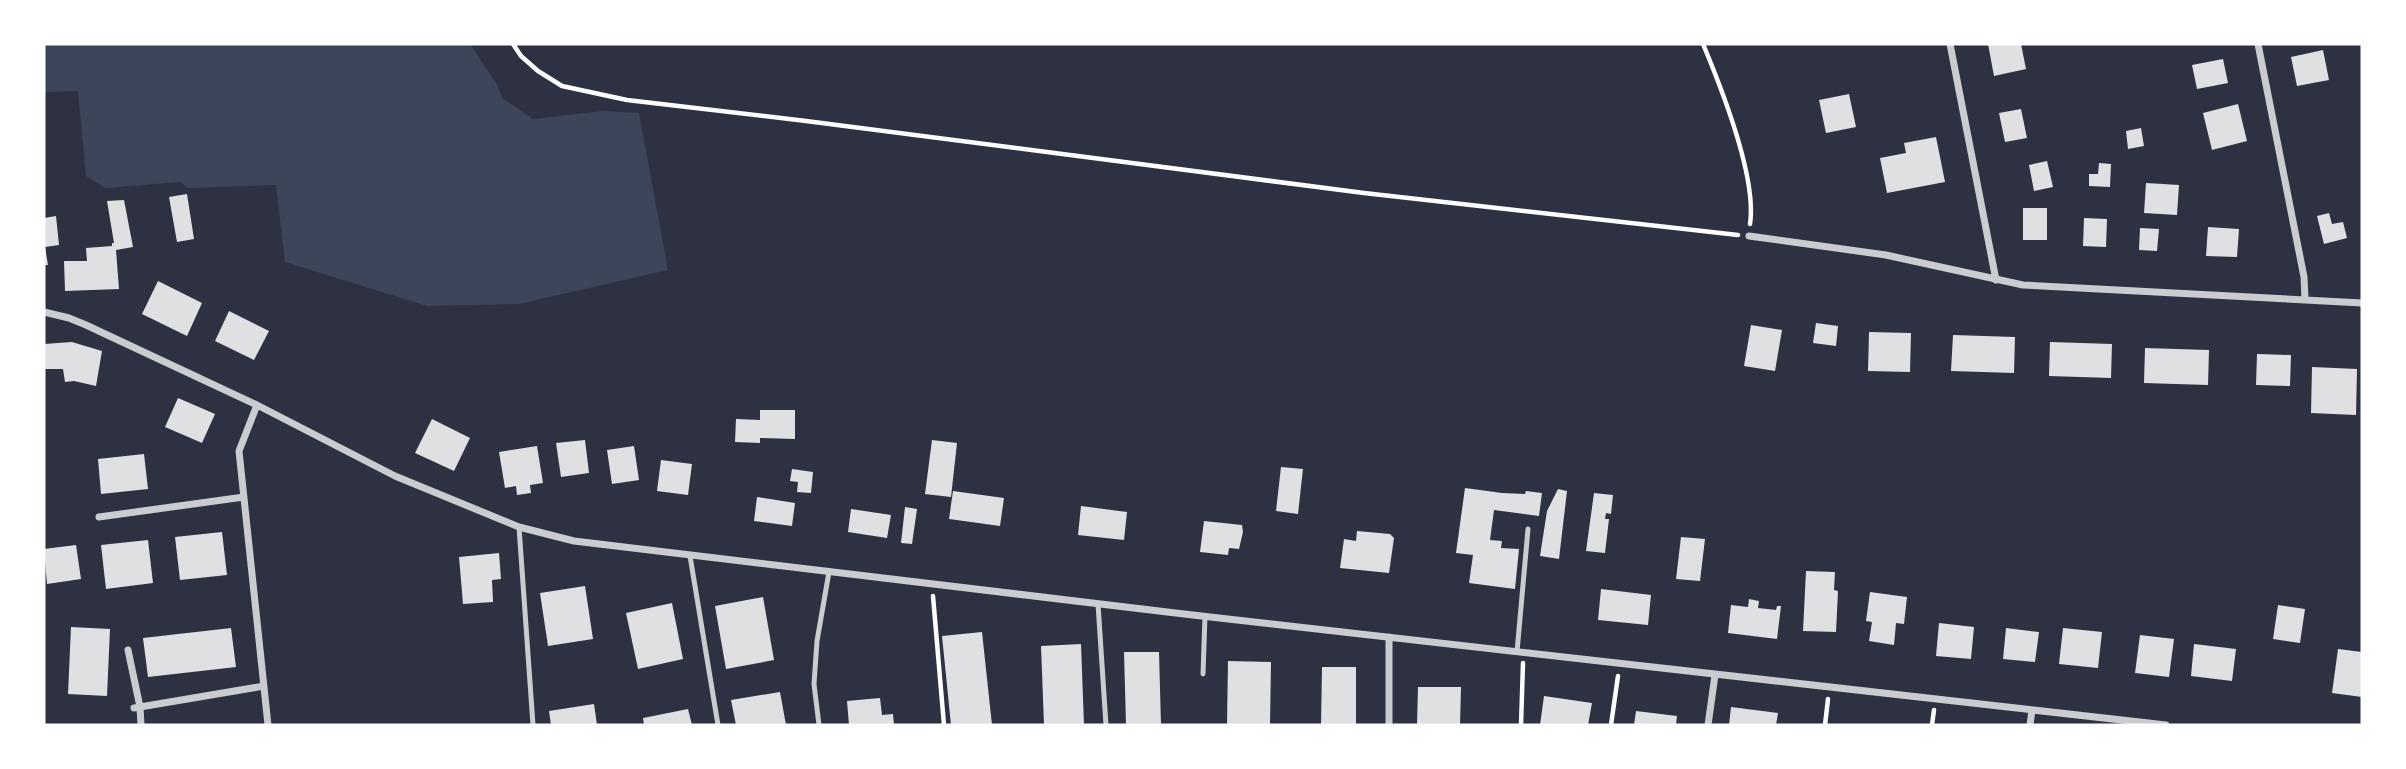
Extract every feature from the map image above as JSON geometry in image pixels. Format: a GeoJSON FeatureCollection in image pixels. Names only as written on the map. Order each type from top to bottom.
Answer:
{"type":"FeatureCollection","features":[{"type":"Feature","properties":{"kind":"street"},"geometry":{"type":"LineString","coordinates":[[1950,44],[1996,280]]}},
{"type":"Feature","properties":{"kind":"street"},"geometry":{"type":"LineString","coordinates":[[2258,44],[2304,277],[2305,299]]}},
{"type":"Feature","properties":{"kind":"street"},"geometry":{"type":"LineString","coordinates":[[1749,236],[1886,255],[2023,285],[2362,303]]}},
{"type":"Feature","properties":{"kind":"street"},"geometry":{"type":"LineString","coordinates":[[44,312],[86,325],[257,405],[396,475],[519,527],[574,541],[1715,676],[2166,725]]}},
{"type":"Feature","properties":{"kind":"street"},"geometry":{"type":"LineString","coordinates":[[257,405],[239,451],[268,725]]}},
{"type":"Feature","properties":{"kind":"street"},"geometry":{"type":"LineString","coordinates":[[99,517],[244,497]]}},
{"type":"Feature","properties":{"kind":"street"},"geometry":{"type":"LineString","coordinates":[[1389,637],[1389,725]]}},
{"type":"Feature","properties":{"kind":"street"},"geometry":{"type":"LineString","coordinates":[[128,650],[141,725]]}},
{"type":"Feature","properties":{"kind":"street"},"geometry":{"type":"LineString","coordinates":[[1708,725],[1715,676]]}},
{"type":"Feature","properties":{"kind":"street"},"geometry":{"type":"LineString","coordinates":[[137,707],[264,686]]}},
{"type":"Feature","properties":{"kind":"street"},"geometry":{"type":"LineString","coordinates":[[2031,725],[2032,710]]}},
{"type":"Feature","properties":{"kind":"lane"},"geometry":{"type":"LineString","coordinates":[[519,527],[533,725]]}},
{"type":"Feature","properties":{"kind":"lane"},"geometry":{"type":"LineString","coordinates":[[1520,652],[1528,529]]}},
{"type":"Feature","properties":{"kind":"lane"},"geometry":{"type":"LineString","coordinates":[[690,556],[718,725]]}},
{"type":"Feature","properties":{"kind":"lane"},"geometry":{"type":"LineString","coordinates":[[819,725],[814,684],[817,641],[829,572]]}},
{"type":"Feature","properties":{"kind":"lane"},"geometry":{"type":"LineString","coordinates":[[1098,604],[1106,725]]}},
{"type":"Feature","properties":{"kind":"lane"},"geometry":{"type":"LineString","coordinates":[[1203,674],[1205,616]]}},
{"type":"Feature","properties":{"kind":"path"},"geometry":{"type":"LineString","coordinates":[[513,44],[521,56],[538,71],[562,86],[627,100],[1323,188],[1749,236],[1752,215],[1737,132],[1703,44]]}},
{"type":"Feature","properties":{"kind":"path"},"geometry":{"type":"LineString","coordinates":[[932,584],[944,725]]}},
{"type":"Feature","properties":{"kind":"path"},"geometry":{"type":"LineString","coordinates":[[1520,652],[1521,725]]}},
{"type":"Feature","properties":{"kind":"path"},"geometry":{"type":"LineString","coordinates":[[1611,725],[1619,664]]}},
{"type":"Feature","properties":{"kind":"path"},"geometry":{"type":"LineString","coordinates":[[1825,725],[1829,688]]}},
{"type":"Feature","properties":{"kind":"shaded area"},"geometry":{"type":"Polygon","coordinates":[[[44,44],[470,44],[497,84],[502,98],[533,119],[603,111],[639,113],[668,270],[519,304],[427,306],[285,262],[276,185],[187,188],[181,182],[105,188],[86,176],[78,91],[44,92],[44,44]]]}},
{"type":"Feature","properties":{"kind":"building"},"geometry":{"type":"Polygon","coordinates":[[[1988,44],[2021,44],[2026,69],[1994,76],[1988,44]]]}},
{"type":"Feature","properties":{"kind":"building"},"geometry":{"type":"Polygon","coordinates":[[[2323,50],[2329,80],[2297,86],[2291,57],[2323,50]]]}},
{"type":"Feature","properties":{"kind":"building"},"geometry":{"type":"Polygon","coordinates":[[[2223,59],[2228,83],[2197,89],[2192,65],[2223,59]]]}},
{"type":"Feature","properties":{"kind":"building"},"geometry":{"type":"Polygon","coordinates":[[[1849,94],[1856,127],[1826,133],[1819,100],[1849,94]]]}},
{"type":"Feature","properties":{"kind":"building"},"geometry":{"type":"Polygon","coordinates":[[[2238,104],[2247,141],[2212,150],[2203,113],[2238,104]]]}},
{"type":"Feature","properties":{"kind":"building"},"geometry":{"type":"Polygon","coordinates":[[[2021,109],[2027,138],[2005,142],[1999,113],[2021,109]]]}},
{"type":"Feature","properties":{"kind":"building"},"geometry":{"type":"Polygon","coordinates":[[[2141,128],[2144,146],[2128,149],[2126,131],[2141,128]]]}},
{"type":"Feature","properties":{"kind":"building"},"geometry":{"type":"Polygon","coordinates":[[[1936,137],[1945,182],[1887,193],[1880,158],[1906,153],[1904,143],[1936,137]]]}},
{"type":"Feature","properties":{"kind":"building"},"geometry":{"type":"Polygon","coordinates":[[[2047,161],[2053,187],[2034,191],[2029,165],[2047,161]]]}},
{"type":"Feature","properties":{"kind":"building"},"geometry":{"type":"Polygon","coordinates":[[[2099,163],[2111,164],[2110,187],[2089,186],[2089,174],[2098,174],[2099,163]]]}},
{"type":"Feature","properties":{"kind":"building"},"geometry":{"type":"Polygon","coordinates":[[[2146,183],[2179,185],[2177,215],[2144,213],[2146,183]]]}},
{"type":"Feature","properties":{"kind":"building"},"geometry":{"type":"Polygon","coordinates":[[[187,194],[194,239],[177,242],[169,197],[187,194]]]}},
{"type":"Feature","properties":{"kind":"building"},"geometry":{"type":"Polygon","coordinates":[[[124,200],[133,247],[116,250],[119,289],[65,291],[64,261],[87,261],[86,248],[112,246],[114,243],[107,201],[124,200]]]}},
{"type":"Feature","properties":{"kind":"building"},"geometry":{"type":"Polygon","coordinates":[[[2023,208],[2047,208],[2047,240],[2023,240],[2023,208]]]}},
{"type":"Feature","properties":{"kind":"building"},"geometry":{"type":"Polygon","coordinates":[[[2329,213],[2332,224],[2343,222],[2347,238],[2324,244],[2317,216],[2329,213]]]}},
{"type":"Feature","properties":{"kind":"building"},"geometry":{"type":"Polygon","coordinates":[[[56,216],[59,245],[45,247],[48,265],[44,265],[44,218],[56,216]]]}},
{"type":"Feature","properties":{"kind":"building"},"geometry":{"type":"Polygon","coordinates":[[[2084,218],[2107,219],[2106,247],[2083,246],[2084,218]]]}},
{"type":"Feature","properties":{"kind":"building"},"geometry":{"type":"Polygon","coordinates":[[[2208,227],[2239,229],[2237,257],[2206,256],[2208,227]]]}},
{"type":"Feature","properties":{"kind":"building"},"geometry":{"type":"Polygon","coordinates":[[[2140,228],[2159,229],[2157,251],[2139,250],[2140,228]]]}},
{"type":"Feature","properties":{"kind":"building"},"geometry":{"type":"Polygon","coordinates":[[[158,281],[202,303],[187,336],[142,314],[158,281]]]}},
{"type":"Feature","properties":{"kind":"building"},"geometry":{"type":"Polygon","coordinates":[[[229,311],[269,331],[254,360],[215,341],[229,311]]]}},
{"type":"Feature","properties":{"kind":"building"},"geometry":{"type":"Polygon","coordinates":[[[1816,323],[1838,326],[1836,346],[1813,343],[1816,323]]]}},
{"type":"Feature","properties":{"kind":"building"},"geometry":{"type":"Polygon","coordinates":[[[1751,325],[1782,330],[1775,371],[1744,366],[1751,325]]]}},
{"type":"Feature","properties":{"kind":"building"},"geometry":{"type":"Polygon","coordinates":[[[1869,332],[1911,333],[1910,372],[1868,371],[1869,332]]]}},
{"type":"Feature","properties":{"kind":"building"},"geometry":{"type":"Polygon","coordinates":[[[1953,335],[2015,337],[2014,373],[1951,371],[1953,335]]]}},
{"type":"Feature","properties":{"kind":"building"},"geometry":{"type":"Polygon","coordinates":[[[72,342],[102,351],[96,386],[74,381],[65,382],[63,369],[44,369],[44,344],[72,342]]]}},
{"type":"Feature","properties":{"kind":"building"},"geometry":{"type":"Polygon","coordinates":[[[2050,342],[2112,344],[2111,378],[2049,376],[2050,342]]]}},
{"type":"Feature","properties":{"kind":"building"},"geometry":{"type":"Polygon","coordinates":[[[2145,348],[2209,350],[2208,385],[2144,383],[2145,348]]]}},
{"type":"Feature","properties":{"kind":"building"},"geometry":{"type":"Polygon","coordinates":[[[2257,354],[2291,355],[2290,386],[2256,385],[2257,354]]]}},
{"type":"Feature","properties":{"kind":"building"},"geometry":{"type":"Polygon","coordinates":[[[2312,367],[2357,369],[2356,415],[2311,413],[2312,367]]]}},
{"type":"Feature","properties":{"kind":"building"},"geometry":{"type":"Polygon","coordinates":[[[178,398],[215,414],[202,443],[165,427],[178,398]]]}},
{"type":"Feature","properties":{"kind":"building"},"geometry":{"type":"Polygon","coordinates":[[[760,410],[795,410],[795,439],[760,438],[760,443],[735,442],[736,419],[760,420],[760,410]]]}},
{"type":"Feature","properties":{"kind":"building"},"geometry":{"type":"Polygon","coordinates":[[[432,419],[470,438],[454,471],[415,453],[432,419]]]}},
{"type":"Feature","properties":{"kind":"building"},"geometry":{"type":"Polygon","coordinates":[[[585,440],[589,473],[561,477],[556,443],[585,440]]]}},
{"type":"Feature","properties":{"kind":"building"},"geometry":{"type":"Polygon","coordinates":[[[932,440],[957,443],[951,497],[925,494],[932,440]]]}},
{"type":"Feature","properties":{"kind":"building"},"geometry":{"type":"Polygon","coordinates":[[[537,446],[543,483],[530,485],[531,493],[517,495],[516,486],[505,488],[499,452],[537,446]]]}},
{"type":"Feature","properties":{"kind":"building"},"geometry":{"type":"Polygon","coordinates":[[[634,446],[639,480],[612,484],[607,450],[634,446]]]}},
{"type":"Feature","properties":{"kind":"building"},"geometry":{"type":"Polygon","coordinates":[[[144,454],[148,489],[101,494],[98,459],[144,454]]]}},
{"type":"Feature","properties":{"kind":"building"},"geometry":{"type":"Polygon","coordinates":[[[661,460],[692,464],[688,495],[657,491],[661,460]]]}},
{"type":"Feature","properties":{"kind":"building"},"geometry":{"type":"Polygon","coordinates":[[[1281,467],[1303,469],[1298,514],[1276,511],[1281,467]]]}},
{"type":"Feature","properties":{"kind":"building"},"geometry":{"type":"Polygon","coordinates":[[[792,469],[813,472],[811,493],[797,492],[798,482],[790,481],[792,469]]]}},
{"type":"Feature","properties":{"kind":"building"},"geometry":{"type":"Polygon","coordinates":[[[1465,488],[1502,493],[1542,493],[1539,516],[1494,510],[1490,540],[1502,541],[1501,548],[1519,549],[1515,589],[1469,583],[1473,555],[1456,553],[1465,488]]]}},
{"type":"Feature","properties":{"kind":"building"},"geometry":{"type":"Polygon","coordinates":[[[1558,489],[1567,491],[1559,559],[1540,556],[1547,511],[1558,489]]]}},
{"type":"Feature","properties":{"kind":"building"},"geometry":{"type":"Polygon","coordinates":[[[953,491],[1004,498],[1000,526],[949,519],[953,491]]]}},
{"type":"Feature","properties":{"kind":"building"},"geometry":{"type":"Polygon","coordinates":[[[1594,493],[1613,495],[1611,514],[1606,513],[1605,519],[1609,519],[1605,553],[1586,551],[1594,493]]]}},
{"type":"Feature","properties":{"kind":"building"},"geometry":{"type":"Polygon","coordinates":[[[757,497],[795,503],[792,526],[754,521],[757,497]]]}},
{"type":"Feature","properties":{"kind":"building"},"geometry":{"type":"Polygon","coordinates":[[[1081,506],[1127,512],[1124,540],[1078,535],[1081,506]]]}},
{"type":"Feature","properties":{"kind":"building"},"geometry":{"type":"Polygon","coordinates":[[[905,507],[917,509],[912,544],[901,543],[905,507]]]}},
{"type":"Feature","properties":{"kind":"building"},"geometry":{"type":"Polygon","coordinates":[[[851,509],[891,515],[887,538],[848,532],[851,509]]]}},
{"type":"Feature","properties":{"kind":"building"},"geometry":{"type":"Polygon","coordinates":[[[1204,521],[1242,525],[1239,549],[1229,548],[1228,555],[1200,552],[1204,521]]]}},
{"type":"Feature","properties":{"kind":"building"},"geometry":{"type":"Polygon","coordinates":[[[1357,531],[1390,534],[1394,538],[1389,573],[1340,568],[1344,539],[1356,541],[1357,531]]]}},
{"type":"Feature","properties":{"kind":"building"},"geometry":{"type":"Polygon","coordinates":[[[222,532],[227,575],[180,580],[175,537],[222,532]]]}},
{"type":"Feature","properties":{"kind":"building"},"geometry":{"type":"Polygon","coordinates":[[[1681,537],[1705,539],[1700,581],[1676,579],[1681,537]]]}},
{"type":"Feature","properties":{"kind":"building"},"geometry":{"type":"Polygon","coordinates":[[[148,540],[153,583],[106,589],[101,545],[148,540]]]}},
{"type":"Feature","properties":{"kind":"building"},"geometry":{"type":"Polygon","coordinates":[[[76,545],[81,579],[47,584],[44,549],[76,545]]]}},
{"type":"Feature","properties":{"kind":"building"},"geometry":{"type":"Polygon","coordinates":[[[499,553],[501,579],[492,580],[493,602],[463,604],[459,557],[499,553]]]}},
{"type":"Feature","properties":{"kind":"building"},"geometry":{"type":"Polygon","coordinates":[[[1806,571],[1835,572],[1834,590],[1838,591],[1836,632],[1803,631],[1806,571]]]}},
{"type":"Feature","properties":{"kind":"building"},"geometry":{"type":"Polygon","coordinates":[[[585,586],[593,639],[548,646],[540,593],[585,586]]]}},
{"type":"Feature","properties":{"kind":"building"},"geometry":{"type":"Polygon","coordinates":[[[1601,589],[1651,595],[1648,625],[1598,620],[1601,589]]]}},
{"type":"Feature","properties":{"kind":"building"},"geometry":{"type":"Polygon","coordinates":[[[1870,592],[1907,597],[1904,624],[1896,623],[1894,645],[1869,641],[1872,622],[1866,621],[1870,592]]]}},
{"type":"Feature","properties":{"kind":"building"},"geometry":{"type":"Polygon","coordinates":[[[763,597],[774,660],[726,669],[715,606],[763,597]]]}},
{"type":"Feature","properties":{"kind":"building"},"geometry":{"type":"Polygon","coordinates":[[[1749,599],[1759,601],[1758,608],[1776,610],[1777,606],[1781,606],[1777,639],[1728,633],[1731,605],[1748,607],[1749,599]]]}},
{"type":"Feature","properties":{"kind":"building"},"geometry":{"type":"Polygon","coordinates":[[[672,603],[683,659],[638,669],[626,613],[672,603]]]}},
{"type":"Feature","properties":{"kind":"building"},"geometry":{"type":"Polygon","coordinates":[[[2278,605],[2305,609],[2300,643],[2273,639],[2278,605]]]}},
{"type":"Feature","properties":{"kind":"building"},"geometry":{"type":"Polygon","coordinates":[[[1939,623],[1974,627],[1971,659],[1936,656],[1939,623]]]}},
{"type":"Feature","properties":{"kind":"building"},"geometry":{"type":"Polygon","coordinates":[[[71,627],[110,629],[107,696],[68,694],[71,627]]]}},
{"type":"Feature","properties":{"kind":"building"},"geometry":{"type":"Polygon","coordinates":[[[231,628],[236,667],[148,677],[143,638],[231,628]]]}},
{"type":"Feature","properties":{"kind":"building"},"geometry":{"type":"Polygon","coordinates":[[[2006,628],[2039,632],[2035,662],[2003,659],[2006,628]]]}},
{"type":"Feature","properties":{"kind":"building"},"geometry":{"type":"Polygon","coordinates":[[[2063,628],[2102,632],[2098,668],[2059,664],[2063,628]]]}},
{"type":"Feature","properties":{"kind":"building"},"geometry":{"type":"Polygon","coordinates":[[[982,632],[992,725],[951,725],[942,636],[982,632]]]}},
{"type":"Feature","properties":{"kind":"building"},"geometry":{"type":"Polygon","coordinates":[[[2140,635],[2174,639],[2169,677],[2135,673],[2140,635]]]}},
{"type":"Feature","properties":{"kind":"building"},"geometry":{"type":"Polygon","coordinates":[[[1081,644],[1084,725],[1044,725],[1041,646],[1081,644]]]}},
{"type":"Feature","properties":{"kind":"building"},"geometry":{"type":"Polygon","coordinates":[[[2194,644],[2236,649],[2232,681],[2191,676],[2194,644]]]}},
{"type":"Feature","properties":{"kind":"building"},"geometry":{"type":"Polygon","coordinates":[[[2338,649],[2362,652],[2362,697],[2332,693],[2338,649]]]}},
{"type":"Feature","properties":{"kind":"building"},"geometry":{"type":"Polygon","coordinates":[[[1124,652],[1159,652],[1161,725],[1126,725],[1124,652]]]}},
{"type":"Feature","properties":{"kind":"building"},"geometry":{"type":"Polygon","coordinates":[[[1228,661],[1271,662],[1270,725],[1227,725],[1228,661]]]}},
{"type":"Feature","properties":{"kind":"building"},"geometry":{"type":"Polygon","coordinates":[[[1322,667],[1356,667],[1356,725],[1321,725],[1322,667]]]}},
{"type":"Feature","properties":{"kind":"building"},"geometry":{"type":"Polygon","coordinates":[[[1418,687],[1461,687],[1460,725],[1417,725],[1418,687]]]}},
{"type":"Feature","properties":{"kind":"building"},"geometry":{"type":"Polygon","coordinates":[[[780,692],[786,725],[736,725],[731,700],[780,692]]]}},
{"type":"Feature","properties":{"kind":"building"},"geometry":{"type":"Polygon","coordinates":[[[1544,696],[1592,703],[1588,725],[1540,725],[1544,696]]]}},
{"type":"Feature","properties":{"kind":"building"},"geometry":{"type":"Polygon","coordinates":[[[880,698],[882,715],[893,714],[894,725],[849,725],[847,701],[880,698]]]}},
{"type":"Feature","properties":{"kind":"building"},"geometry":{"type":"Polygon","coordinates":[[[594,704],[597,725],[551,725],[549,711],[594,704]]]}},
{"type":"Feature","properties":{"kind":"building"},"geometry":{"type":"Polygon","coordinates":[[[1731,707],[1778,713],[1776,725],[1729,725],[1731,707]]]}},
{"type":"Feature","properties":{"kind":"building"},"geometry":{"type":"Polygon","coordinates":[[[688,709],[692,725],[644,725],[643,718],[688,709]]]}},
{"type":"Feature","properties":{"kind":"building"},"geometry":{"type":"Polygon","coordinates":[[[1636,711],[1677,716],[1676,725],[1634,725],[1636,711]]]}}]}
